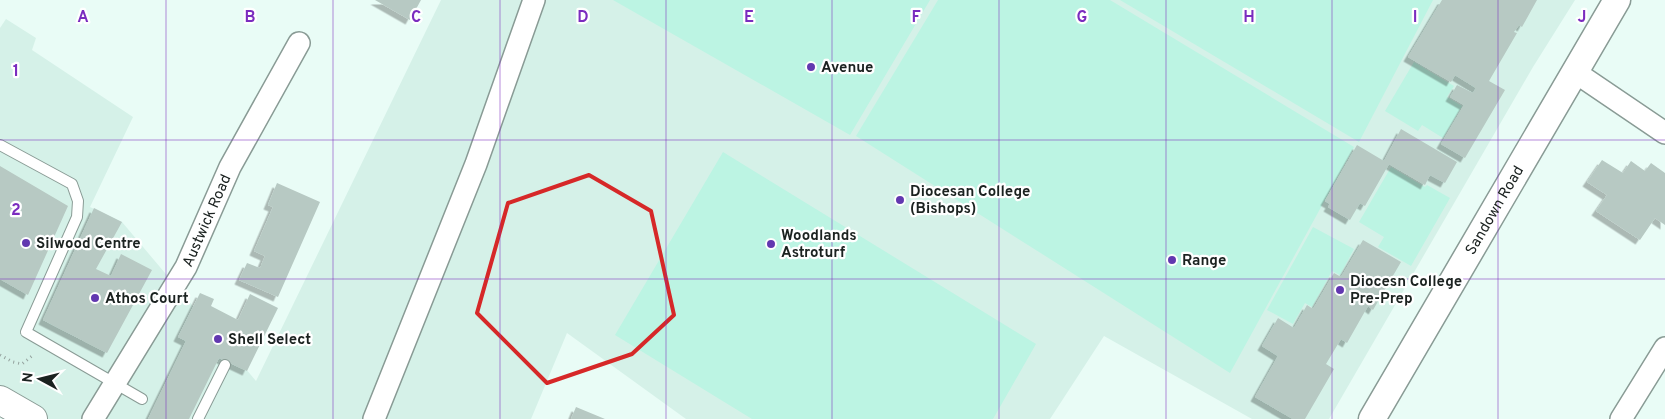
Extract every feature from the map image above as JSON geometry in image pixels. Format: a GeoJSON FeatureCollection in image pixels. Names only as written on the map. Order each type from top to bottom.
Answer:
{"type":"FeatureCollection","features":[{"type":"Feature","properties":{"kind":"main road"},"geometry":{"type":"LineString","coordinates":[[0,400],[33,419]]}},
{"type":"Feature","properties":{"kind":"street"},"geometry":{"type":"LineString","coordinates":[[374,419],[476,164],[534,0]]}},
{"type":"Feature","properties":{"kind":"street","name":"Sandown Road"},"geometry":{"type":"LineString","coordinates":[[1372,419],[1618,0]]}},
{"type":"Feature","properties":{"kind":"street","name":"Austwick Road"},"geometry":{"type":"LineString","coordinates":[[92,419],[186,268],[230,167],[299,44]]}},
{"type":"Feature","properties":{"kind":"street"},"geometry":{"type":"LineString","coordinates":[[1575,72],[1665,133]]}},
{"type":"Feature","properties":{"kind":"street"},"geometry":{"type":"LineString","coordinates":[[1621,419],[1665,348]]}},
{"type":"Feature","properties":{"kind":"lane"},"geometry":{"type":"LineString","coordinates":[[0,145],[72,184],[78,202],[77,217],[26,332],[142,399]]}},
{"type":"Feature","properties":{"kind":"lane"},"geometry":{"type":"LineString","coordinates":[[198,419],[225,365]]}},
{"type":"Feature","properties":{"kind":"path"},"geometry":{"type":"LineString","coordinates":[[0,355],[13,362],[22,364],[30,360],[41,341]]}},
{"type":"Feature","properties":{"kind":"highlighted area"},"geometry":{"type":"Polygon","coordinates":[[[589,175],[651,211],[674,315],[632,354],[547,383],[477,313],[508,203],[589,175]]]}},
{"type":"Feature","properties":{"kind":"shaded area","name":"Diocesan College (Bishops)"},"geometry":{"type":"Polygon","coordinates":[[[441,0],[1575,0],[1533,67],[1329,419],[1252,419],[1104,336],[1050,419],[686,419],[567,333],[531,419],[8,419],[0,414],[0,28],[6,19],[36,38],[32,50],[133,117],[90,207],[122,222],[256,381],[441,0]]]}},
{"type":"Feature","properties":{"kind":"green space","name":"Avenue"},"geometry":{"type":"Polygon","coordinates":[[[613,0],[930,0],[850,135],[613,0]]]}},
{"type":"Feature","properties":{"kind":"green space","name":"Range"},"geometry":{"type":"Polygon","coordinates":[[[938,0],[1110,0],[1354,147],[1230,373],[856,136],[938,0]]]}},
{"type":"Feature","properties":{"kind":"green space"},"geometry":{"type":"Polygon","coordinates":[[[1120,0],[1433,0],[1359,142],[1120,0]]]}},
{"type":"Feature","properties":{"kind":"green space"},"geometry":{"type":"Polygon","coordinates":[[[1414,62],[1454,86],[1447,97],[1462,106],[1443,138],[1422,125],[1418,131],[1385,111],[1414,62]]]}},
{"type":"Feature","properties":{"kind":"green space","name":"Woodlands Astroturf"},"geometry":{"type":"Polygon","coordinates":[[[723,152],[1036,344],[993,419],[752,419],[615,335],[723,152]]]}},
{"type":"Feature","properties":{"kind":"green space"},"geometry":{"type":"Polygon","coordinates":[[[1391,167],[1425,187],[1427,185],[1450,198],[1411,266],[1378,247],[1384,237],[1359,222],[1391,167]]]}},
{"type":"Feature","properties":{"kind":"green space"},"geometry":{"type":"Polygon","coordinates":[[[1313,227],[1354,249],[1340,275],[1332,271],[1312,307],[1305,303],[1293,324],[1267,310],[1313,227]]]}},
{"type":"Feature","properties":{"kind":"building"},"geometry":{"type":"Polygon","coordinates":[[[375,0],[421,0],[410,20],[375,0]]]}},
{"type":"Feature","properties":{"kind":"building"},"geometry":{"type":"Polygon","coordinates":[[[1442,0],[1537,0],[1522,27],[1519,25],[1514,32],[1517,33],[1489,81],[1505,90],[1465,158],[1441,144],[1464,105],[1450,97],[1457,85],[1473,93],[1476,88],[1455,75],[1451,82],[1408,57],[1442,0]]]}},
{"type":"Feature","properties":{"kind":"building"},"geometry":{"type":"Polygon","coordinates":[[[1401,129],[1457,162],[1445,183],[1430,175],[1425,185],[1389,164],[1365,206],[1360,203],[1350,220],[1328,207],[1330,204],[1325,201],[1357,145],[1384,161],[1401,129]]]}},
{"type":"Feature","properties":{"kind":"building"},"geometry":{"type":"Polygon","coordinates":[[[1602,160],[1623,173],[1631,161],[1645,171],[1651,163],[1665,173],[1665,225],[1655,218],[1640,240],[1596,211],[1607,195],[1587,182],[1602,160]]]}},
{"type":"Feature","properties":{"kind":"building","name":"Silwood Centre"},"geometry":{"type":"Polygon","coordinates":[[[0,166],[68,206],[28,295],[0,279],[0,166]]]}},
{"type":"Feature","properties":{"kind":"building"},"geometry":{"type":"Polygon","coordinates":[[[277,183],[320,202],[278,297],[239,280],[247,263],[260,268],[265,256],[254,251],[273,207],[268,205],[277,183]]]}},
{"type":"Feature","properties":{"kind":"building","name":"Athos Court"},"geometry":{"type":"Polygon","coordinates":[[[94,208],[122,222],[96,269],[111,276],[121,254],[152,270],[107,353],[43,320],[94,208]]]}},
{"type":"Feature","properties":{"kind":"building"},"geometry":{"type":"Polygon","coordinates":[[[1363,240],[1401,262],[1373,310],[1368,306],[1347,343],[1341,339],[1326,364],[1334,369],[1305,419],[1293,419],[1255,397],[1278,356],[1262,346],[1278,318],[1294,328],[1307,305],[1313,309],[1334,273],[1341,277],[1363,240]]]}},
{"type":"Feature","properties":{"kind":"building"},"geometry":{"type":"Polygon","coordinates":[[[200,293],[214,299],[211,306],[238,320],[250,294],[278,308],[247,371],[219,358],[189,419],[148,419],[186,341],[178,337],[200,293]]]}},
{"type":"Feature","properties":{"kind":"building"},"geometry":{"type":"Polygon","coordinates":[[[576,407],[605,419],[571,419],[576,407]]]}},
{"type":"Feature","properties":{"kind":"place","name":"Avenue"},"geometry":{"type":"Point","coordinates":[811,67]}},
{"type":"Feature","properties":{"kind":"place","name":"Diocesan College (Bishops)"},"geometry":{"type":"Point","coordinates":[900,200]}},
{"type":"Feature","properties":{"kind":"place","name":"Silwood Centre"},"geometry":{"type":"Point","coordinates":[26,243]}},
{"type":"Feature","properties":{"kind":"place","name":"Woodlands Astroturf"},"geometry":{"type":"Point","coordinates":[771,244]}},
{"type":"Feature","properties":{"kind":"place","name":"Range"},"geometry":{"type":"Point","coordinates":[1172,260]}},
{"type":"Feature","properties":{"kind":"place","name":"Diocesn College Pre-Prep"},"geometry":{"type":"Point","coordinates":[1340,290]}},
{"type":"Feature","properties":{"kind":"place","name":"Athos Court"},"geometry":{"type":"Point","coordinates":[95,298]}},
{"type":"Feature","properties":{"kind":"place","name":"Shell Select"},"geometry":{"type":"Point","coordinates":[218,339]}}]}
